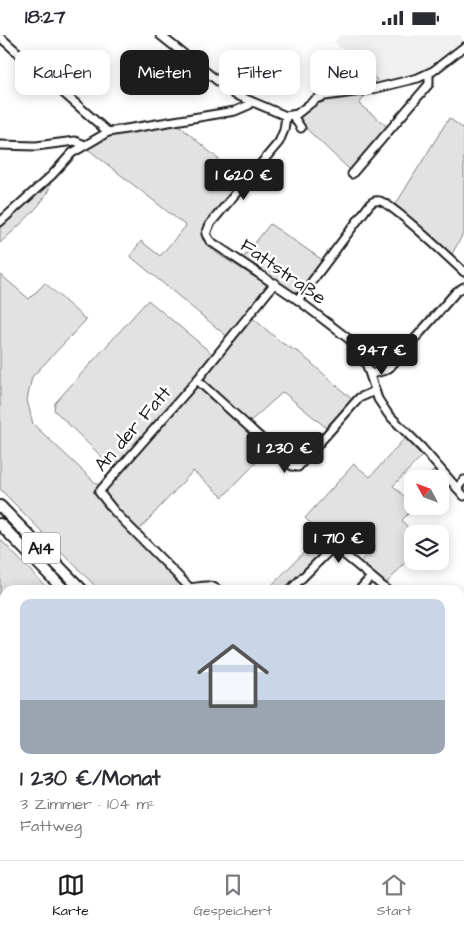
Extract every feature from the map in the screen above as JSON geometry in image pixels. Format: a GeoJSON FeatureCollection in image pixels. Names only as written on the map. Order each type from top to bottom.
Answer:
{"type":"FeatureCollection","features":[{"type":"Feature","properties":{"kind":"highway","name":"A14"},"geometry":{"type":"LineString","coordinates":[[0,505],[77,585]]}},
{"type":"Feature","properties":{"kind":"highway","name":"A14"},"geometry":{"type":"LineString","coordinates":[[0,524],[59,585]]}},
{"type":"Feature","properties":{"kind":"street"},"geometry":{"type":"LineString","coordinates":[[160,35],[218,82],[251,102],[289,116],[301,128]]}},
{"type":"Feature","properties":{"kind":"street"},"geometry":{"type":"LineString","coordinates":[[0,37],[108,132]]}},
{"type":"Feature","properties":{"kind":"street"},"geometry":{"type":"LineString","coordinates":[[289,116],[316,99],[385,87],[429,73],[464,47]]}},
{"type":"Feature","properties":{"kind":"street"},"geometry":{"type":"LineString","coordinates":[[352,174],[429,83],[429,73]]}},
{"type":"Feature","properties":{"kind":"street"},"geometry":{"type":"LineString","coordinates":[[0,222],[52,175],[72,153],[108,132],[235,111],[249,105],[251,102]]}},
{"type":"Feature","properties":{"kind":"street","name":"Fattstraße"},"geometry":{"type":"LineString","coordinates":[[289,116],[279,143],[210,224],[206,234],[210,241],[275,283],[355,345],[365,359],[374,391],[388,414],[464,496]]}},
{"type":"Feature","properties":{"kind":"street"},"geometry":{"type":"LineString","coordinates":[[0,145],[36,146],[75,141],[85,145]]}},
{"type":"Feature","properties":{"kind":"street"},"geometry":{"type":"LineString","coordinates":[[298,300],[370,204],[375,201],[381,201],[393,210],[464,272]]}},
{"type":"Feature","properties":{"kind":"street","name":"An der Fatt"},"geometry":{"type":"LineString","coordinates":[[187,585],[115,512],[99,492],[197,380],[275,283]]}},
{"type":"Feature","properties":{"kind":"street"},"geometry":{"type":"LineString","coordinates":[[370,374],[386,371],[456,292],[464,287]]}},
{"type":"Feature","properties":{"kind":"street"},"geometry":{"type":"LineString","coordinates":[[197,380],[292,466],[298,467],[359,398],[374,391]]}},
{"type":"Feature","properties":{"kind":"street"},"geometry":{"type":"LineString","coordinates":[[457,488],[464,480]]}},
{"type":"Feature","properties":{"kind":"street"},"geometry":{"type":"LineString","coordinates":[[295,585],[334,546],[380,585]]}},
{"type":"Feature","properties":{"kind":"street"},"geometry":{"type":"LineString","coordinates":[[363,585],[370,577]]}},
{"type":"Feature","properties":{"kind":"shaded area"},"geometry":{"type":"Polygon","coordinates":[[[341,35],[461,35],[464,45],[429,71],[383,85],[376,79],[376,50],[343,50],[334,42],[341,35]]]}},
{"type":"Feature","properties":{"kind":"shaded area"},"geometry":{"type":"Polygon","coordinates":[[[316,95],[366,95],[359,104],[388,127],[351,171],[294,117],[316,95]]]}},
{"type":"Feature","properties":{"kind":"shaded area"},"geometry":{"type":"Polygon","coordinates":[[[449,118],[464,129],[464,232],[451,256],[394,207],[449,118]]]}},
{"type":"Feature","properties":{"kind":"shaded area"},"geometry":{"type":"Polygon","coordinates":[[[175,122],[244,181],[204,231],[202,239],[218,254],[269,286],[248,314],[282,343],[300,353],[354,401],[329,430],[283,392],[246,425],[270,448],[223,497],[193,471],[137,532],[181,585],[94,585],[0,489],[0,274],[29,299],[45,283],[86,320],[32,377],[27,400],[33,424],[98,485],[113,468],[54,410],[55,403],[148,300],[215,356],[229,338],[130,256],[141,241],[160,256],[186,226],[85,147],[115,133],[175,122]]]}},
{"type":"Feature","properties":{"kind":"shaded area"},"geometry":{"type":"Polygon","coordinates":[[[51,180],[49,188],[39,205],[0,243],[0,226],[51,180]]]}},
{"type":"Feature","properties":{"kind":"shaded area"},"geometry":{"type":"Polygon","coordinates":[[[270,224],[324,261],[300,293],[293,292],[243,258],[270,224]]]}},
{"type":"Feature","properties":{"kind":"shaded area"},"geometry":{"type":"Polygon","coordinates":[[[405,438],[422,456],[408,470],[404,470],[404,475],[393,486],[404,496],[404,515],[407,515],[402,520],[406,525],[404,525],[404,564],[385,585],[357,565],[375,546],[354,524],[293,585],[272,585],[322,534],[305,518],[354,464],[370,477],[405,438]]]}},
{"type":"Feature","properties":{"kind":"shaded area"},"geometry":{"type":"Polygon","coordinates":[[[0,539],[44,585],[0,585],[0,539]]]}}]}
